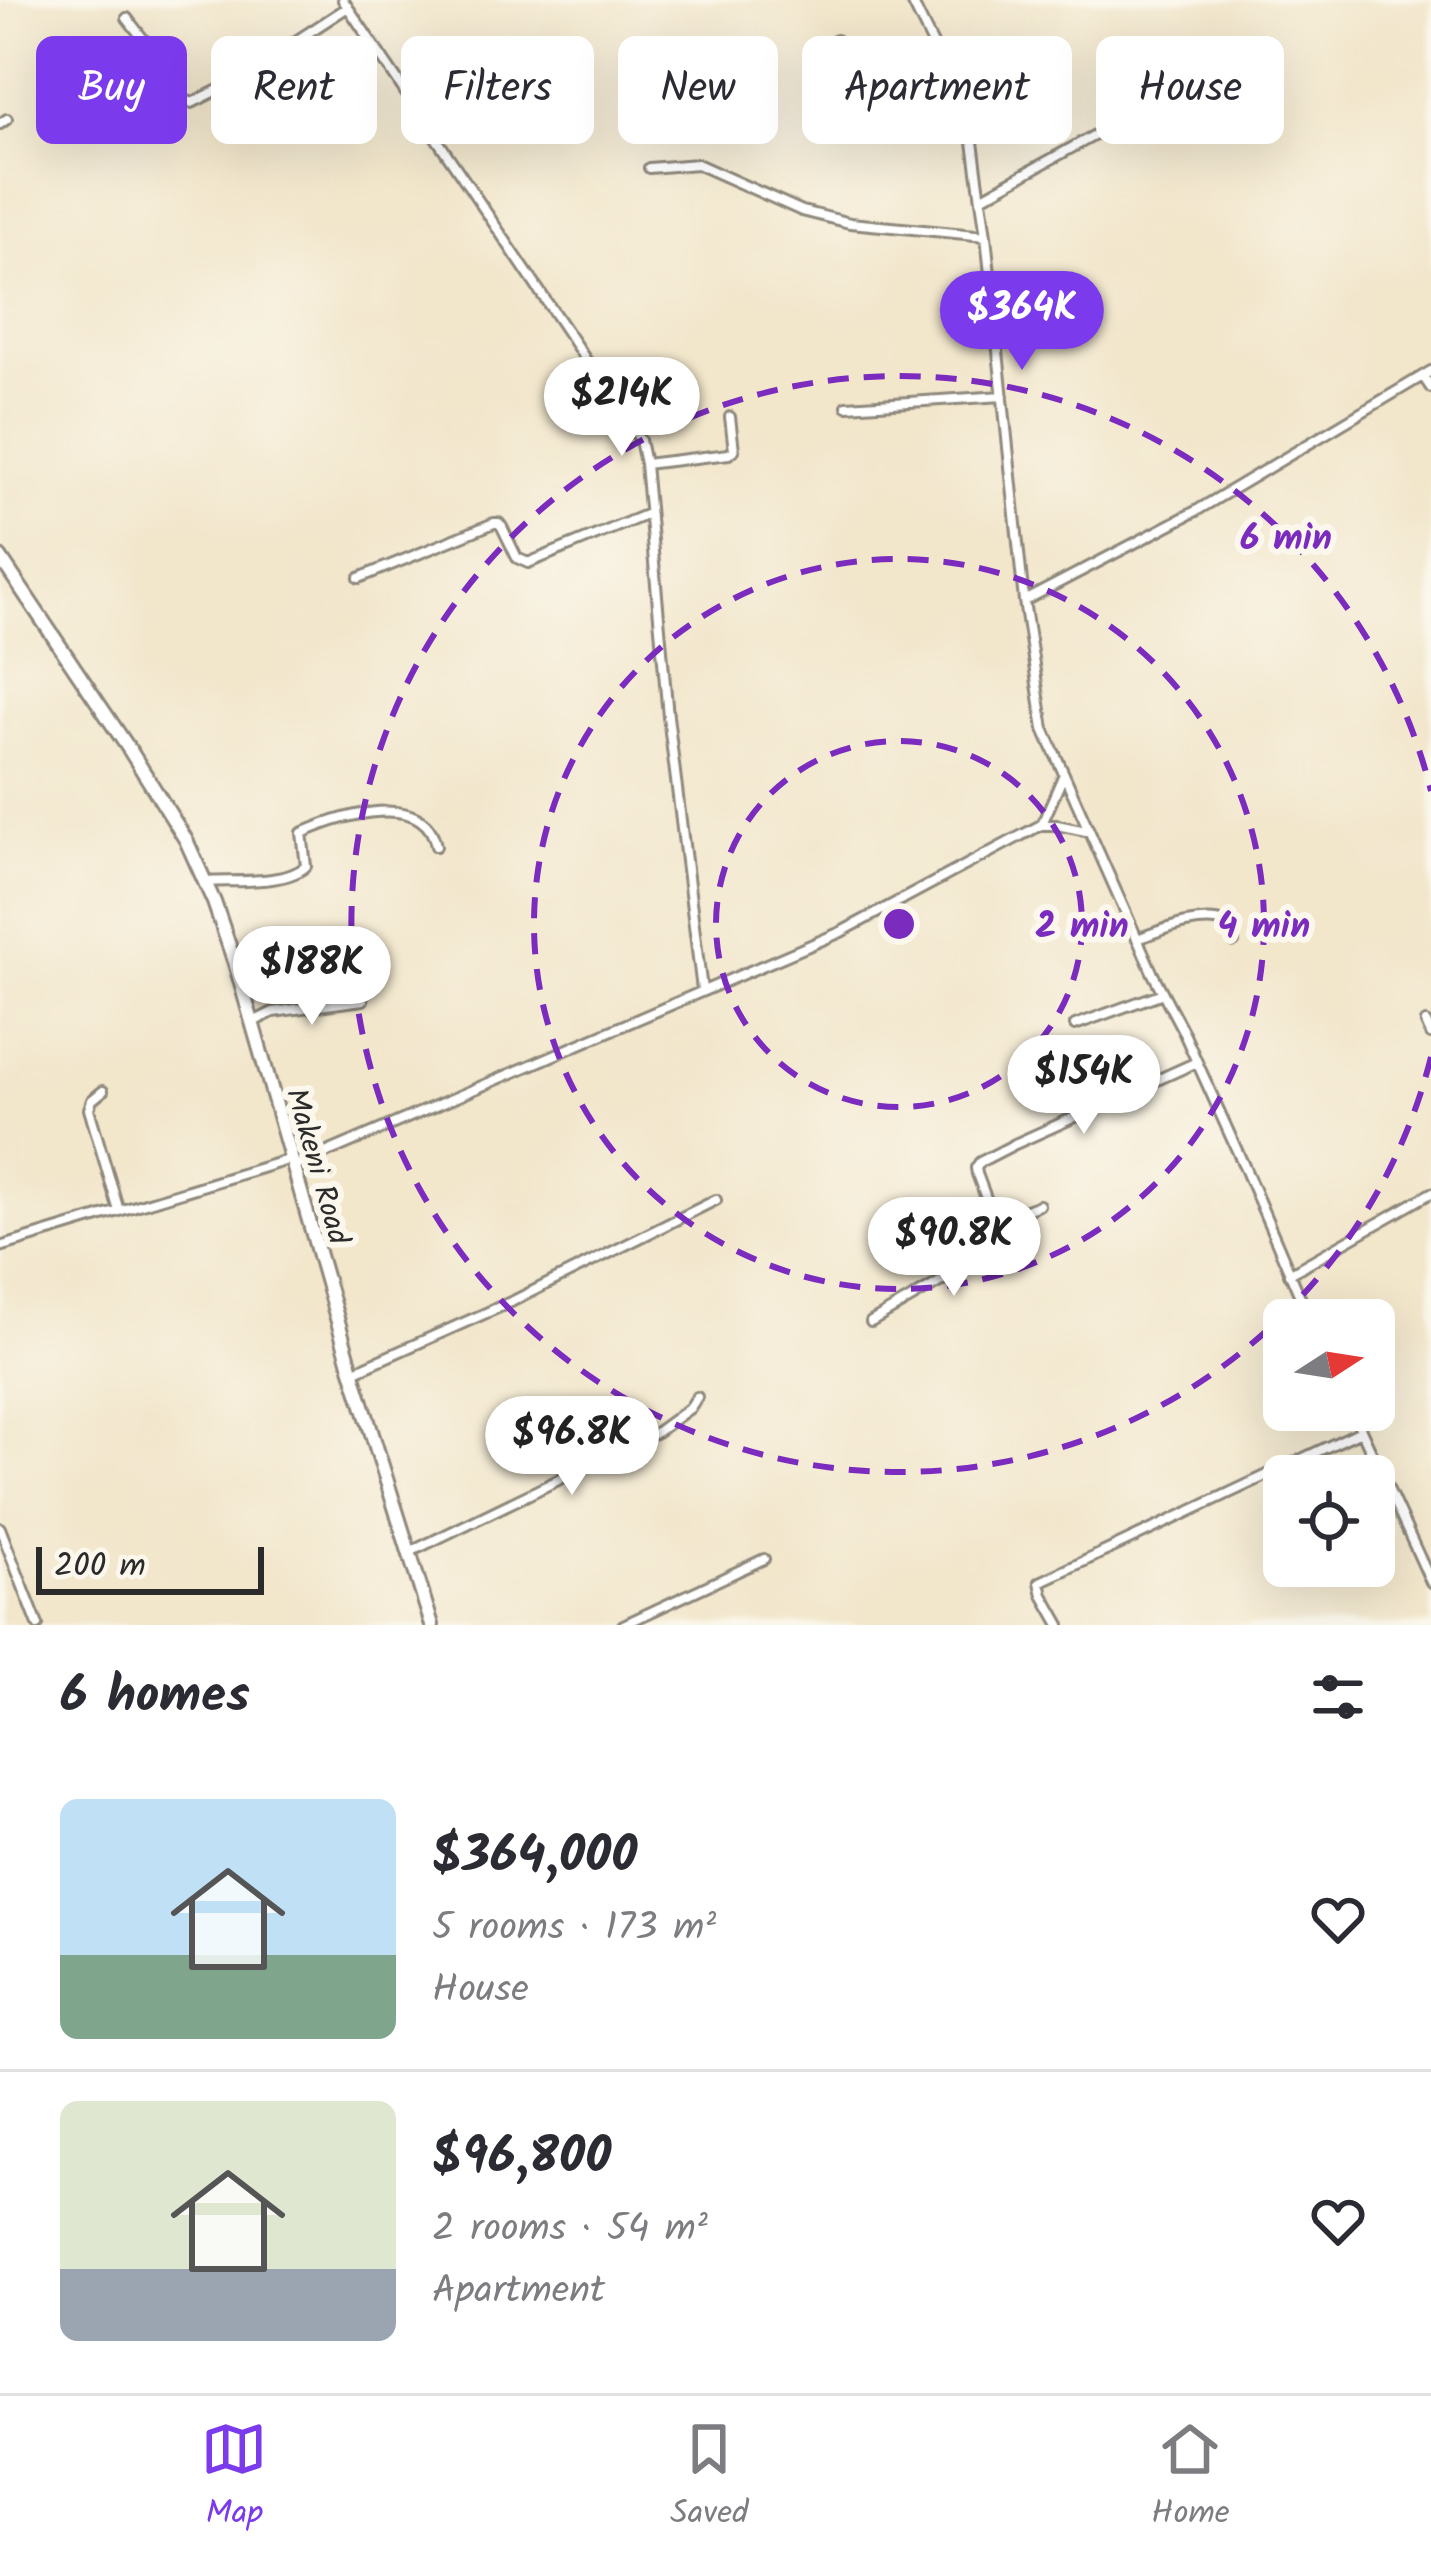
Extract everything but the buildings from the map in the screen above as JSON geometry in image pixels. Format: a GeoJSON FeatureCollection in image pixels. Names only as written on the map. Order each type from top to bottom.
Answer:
{"type":"FeatureCollection","features":[{"type":"Feature","properties":{"kind":"main road","name":"Makeni Road"},"geometry":{"type":"LineString","coordinates":[[0,557],[159,795],[206,882],[432,1625]]}},
{"type":"Feature","properties":{"kind":"street"},"geometry":{"type":"LineString","coordinates":[[911,0],[929,36]]}},
{"type":"Feature","properties":{"kind":"street"},"geometry":{"type":"LineString","coordinates":[[127,18],[184,99],[192,103],[228,85],[344,2],[401,87]]}},
{"type":"Feature","properties":{"kind":"street"},"geometry":{"type":"LineString","coordinates":[[981,198],[1096,134]]}},
{"type":"Feature","properties":{"kind":"street"},"geometry":{"type":"LineString","coordinates":[[439,144],[640,440],[702,990]]}},
{"type":"Feature","properties":{"kind":"street"},"geometry":{"type":"LineString","coordinates":[[973,144],[1024,601],[1044,729],[1300,1299]]}},
{"type":"Feature","properties":{"kind":"street"},"geometry":{"type":"LineString","coordinates":[[649,168],[697,164],[802,212],[850,224],[986,236]]}},
{"type":"Feature","properties":{"kind":"street"},"geometry":{"type":"LineString","coordinates":[[1024,601],[1196,511],[1427,373],[1431,388]]}},
{"type":"Feature","properties":{"kind":"street"},"geometry":{"type":"LineString","coordinates":[[848,406],[1003,396]]}},
{"type":"Feature","properties":{"kind":"street"},"geometry":{"type":"LineString","coordinates":[[645,464],[729,454],[734,450],[730,417]]}},
{"type":"Feature","properties":{"kind":"street"},"geometry":{"type":"LineString","coordinates":[[359,578],[494,523],[502,527],[517,558],[528,563],[648,514]]}},
{"type":"Feature","properties":{"kind":"street"},"geometry":{"type":"LineString","coordinates":[[1041,825],[1064,774]]}},
{"type":"Feature","properties":{"kind":"street"},"geometry":{"type":"LineString","coordinates":[[206,882],[294,876],[306,866],[302,833],[358,814],[386,812],[423,820],[433,830],[436,846]]}},
{"type":"Feature","properties":{"kind":"street"},"geometry":{"type":"LineString","coordinates":[[0,1247],[292,1163],[762,968],[841,932],[1041,825],[1088,832]]}},
{"type":"Feature","properties":{"kind":"street"},"geometry":{"type":"LineString","coordinates":[[1138,939],[1219,920],[1227,924],[1234,942]]}},
{"type":"Feature","properties":{"kind":"street"},"geometry":{"type":"LineString","coordinates":[[1075,1025],[1162,993]]}},
{"type":"Feature","properties":{"kind":"street"},"geometry":{"type":"LineString","coordinates":[[251,1022],[273,1012],[363,1000]]}},
{"type":"Feature","properties":{"kind":"street"},"geometry":{"type":"LineString","coordinates":[[1426,1023],[1431,1034]]}},
{"type":"Feature","properties":{"kind":"street"},"geometry":{"type":"LineString","coordinates":[[994,1222],[977,1174],[980,1162],[1197,1063]]}},
{"type":"Feature","properties":{"kind":"street"},"geometry":{"type":"LineString","coordinates":[[103,1091],[89,1109],[119,1211]]}},
{"type":"Feature","properties":{"kind":"street"},"geometry":{"type":"LineString","coordinates":[[1289,1274],[1431,1193]]}},
{"type":"Feature","properties":{"kind":"street"},"geometry":{"type":"LineString","coordinates":[[353,1372],[513,1301],[716,1200]]}},
{"type":"Feature","properties":{"kind":"street"},"geometry":{"type":"LineString","coordinates":[[872,1322],[952,1273],[994,1222],[1039,1205]]}},
{"type":"Feature","properties":{"kind":"street"},"geometry":{"type":"LineString","coordinates":[[408,1553],[657,1432],[690,1408],[697,1397]]}},
{"type":"Feature","properties":{"kind":"street"},"geometry":{"type":"LineString","coordinates":[[1060,1625],[1040,1582],[1361,1431],[1431,1582]]}},
{"type":"Feature","properties":{"kind":"street"},"geometry":{"type":"LineString","coordinates":[[0,1528],[38,1625]]}},
{"type":"Feature","properties":{"kind":"street"},"geometry":{"type":"LineString","coordinates":[[623,1625],[764,1559]]}}]}
